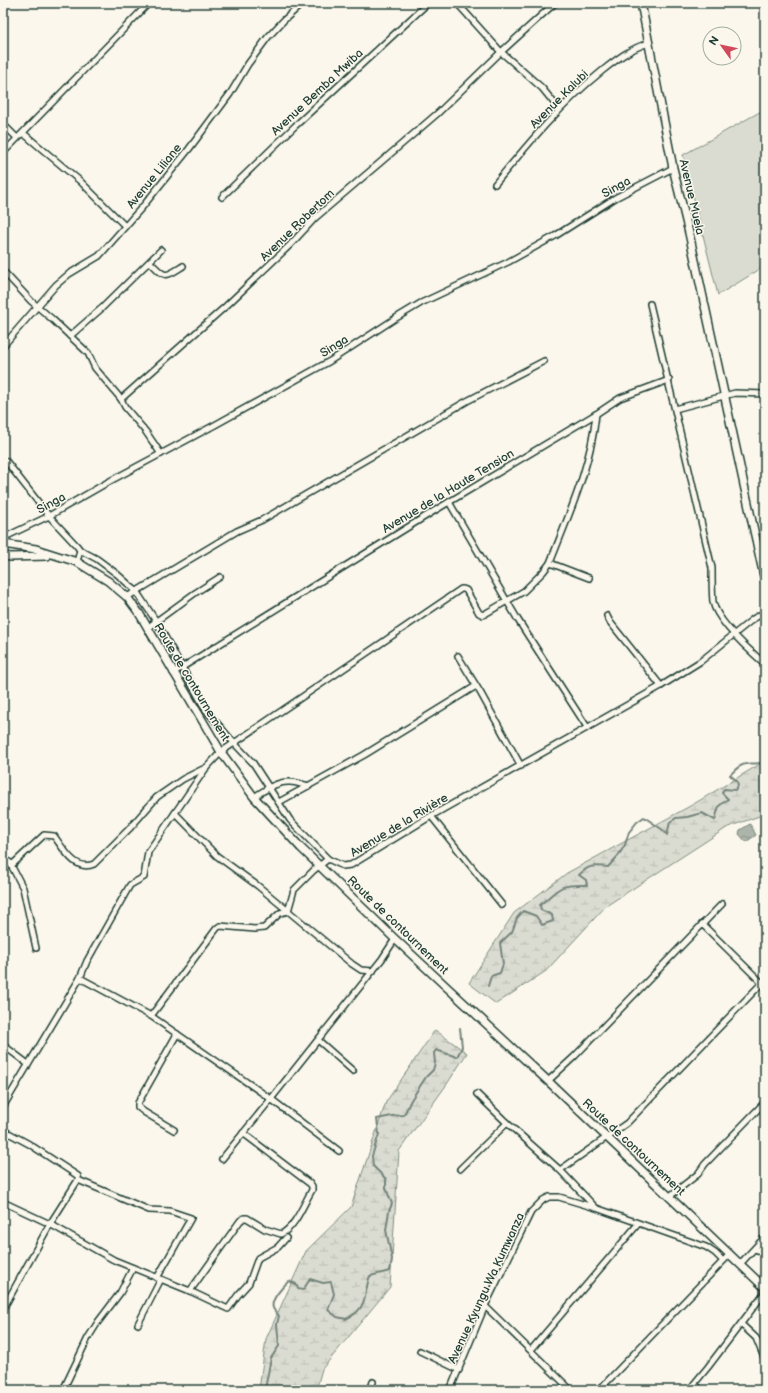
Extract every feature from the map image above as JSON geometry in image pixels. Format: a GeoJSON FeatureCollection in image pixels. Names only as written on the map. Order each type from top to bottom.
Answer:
{"type":"FeatureCollection","features":[{"type":"Feature","properties":{"kind":"street"},"geometry":{"type":"LineString","coordinates":[[3,153],[149,3]]}},
{"type":"Feature","properties":{"kind":"street","name":"Avenue Liliane"},"geometry":{"type":"LineString","coordinates":[[3,346],[56,285],[69,274],[99,256],[144,205],[189,149],[230,94],[248,64],[268,37],[303,3]]}},
{"type":"Feature","properties":{"kind":"street","name":"Avenue Bemba Mwiba"},"geometry":{"type":"LineString","coordinates":[[222,197],[295,126],[428,3]]}},
{"type":"Feature","properties":{"kind":"street"},"geometry":{"type":"LineString","coordinates":[[457,3],[501,52],[542,88],[559,109]]}},
{"type":"Feature","properties":{"kind":"street","name":"Avenue Robertom"},"geometry":{"type":"LineString","coordinates":[[121,399],[226,306],[287,248],[315,218],[438,113],[501,52],[555,3]]}},
{"type":"Feature","properties":{"kind":"street","name":"Avenue Muela"},"geometry":{"type":"LineString","coordinates":[[641,3],[673,168],[689,234],[765,581]]}},
{"type":"Feature","properties":{"kind":"street","name":"Avenue Kalubi"},"geometry":{"type":"LineString","coordinates":[[495,184],[559,109],[585,85],[608,66],[632,50],[649,43]]}},
{"type":"Feature","properties":{"kind":"street"},"geometry":{"type":"LineString","coordinates":[[3,124],[17,138]]}},
{"type":"Feature","properties":{"kind":"street"},"geometry":{"type":"LineString","coordinates":[[23,133],[80,181],[125,226]]}},
{"type":"Feature","properties":{"kind":"street","name":"Singa"},"geometry":{"type":"LineString","coordinates":[[3,538],[49,516],[330,361],[421,303],[508,262],[555,236],[615,198],[673,168]]}},
{"type":"Feature","properties":{"kind":"street"},"geometry":{"type":"LineString","coordinates":[[70,336],[102,308],[161,250]]}},
{"type":"Feature","properties":{"kind":"street"},"geometry":{"type":"LineString","coordinates":[[150,262],[165,275],[169,275],[183,266]]}},
{"type":"Feature","properties":{"kind":"street"},"geometry":{"type":"LineString","coordinates":[[3,271],[37,306],[88,353],[95,368],[121,399],[125,407],[146,432],[161,454]]}},
{"type":"Feature","properties":{"kind":"street"},"geometry":{"type":"LineString","coordinates":[[650,304],[712,568],[714,602],[722,620],[734,634],[765,664]]}},
{"type":"Feature","properties":{"kind":"street"},"geometry":{"type":"LineString","coordinates":[[127,597],[237,531],[262,520],[467,401],[544,361]]}},
{"type":"Feature","properties":{"kind":"street","name":"Avenue de la Haute Tension"},"geometry":{"type":"LineString","coordinates":[[173,673],[620,398],[669,380]]}},
{"type":"Feature","properties":{"kind":"street"},"geometry":{"type":"LineString","coordinates":[[675,409],[738,393],[765,394]]}},
{"type":"Feature","properties":{"kind":"street"},"geometry":{"type":"LineString","coordinates":[[3,1107],[80,978],[87,961],[130,885],[144,877],[148,852],[207,768],[221,752],[461,589],[464,588],[466,590],[481,615],[524,591],[550,563],[580,488],[593,438],[596,414]]}},
{"type":"Feature","properties":{"kind":"street"},"geometry":{"type":"LineString","coordinates":[[6,462],[49,516],[80,550],[97,559],[117,574],[136,592],[156,621],[206,710],[234,744],[253,763],[290,820],[328,859],[294,890],[288,911]]}},
{"type":"Feature","properties":{"kind":"street"},"geometry":{"type":"LineString","coordinates":[[449,502],[506,602],[587,727]]}},
{"type":"Feature","properties":{"kind":"street","name":"Route de contournement"},"geometry":{"type":"LineString","coordinates":[[3,544],[36,550],[77,562],[108,581],[127,597],[139,613],[173,673],[221,752],[254,797],[319,866],[670,1196],[765,1288]]}},
{"type":"Feature","properties":{"kind":"street"},"geometry":{"type":"LineString","coordinates":[[77,562],[80,550]]}},
{"type":"Feature","properties":{"kind":"street","name":"Route de contournement"},"geometry":{"type":"LineString","coordinates":[[3,556],[54,555]]}},
{"type":"Feature","properties":{"kind":"street"},"geometry":{"type":"LineString","coordinates":[[550,563],[589,578]]}},
{"type":"Feature","properties":{"kind":"street"},"geometry":{"type":"LineString","coordinates":[[147,628],[195,593],[220,577]]}},
{"type":"Feature","properties":{"kind":"street","name":"Avenue de la Rivière"},"geometry":{"type":"LineString","coordinates":[[328,859],[343,866],[351,865],[431,816],[661,686],[701,661],[753,618],[765,612]]}},
{"type":"Feature","properties":{"kind":"street"},"geometry":{"type":"LineString","coordinates":[[607,616],[610,622],[661,686]]}},
{"type":"Feature","properties":{"kind":"street"},"geometry":{"type":"LineString","coordinates":[[458,656],[521,766]]}},
{"type":"Feature","properties":{"kind":"street"},"geometry":{"type":"LineString","coordinates":[[278,802],[364,755],[476,686]]}},
{"type":"Feature","properties":{"kind":"street"},"geometry":{"type":"LineString","coordinates":[[10,863],[13,864],[44,835],[54,836],[71,859],[84,866],[94,864],[129,829],[157,797],[183,779],[207,768]]}},
{"type":"Feature","properties":{"kind":"street"},"geometry":{"type":"LineString","coordinates":[[254,797],[276,784],[290,782],[309,786]]}},
{"type":"Feature","properties":{"kind":"street"},"geometry":{"type":"LineString","coordinates":[[175,813],[217,856],[361,970],[373,971]]}},
{"type":"Feature","properties":{"kind":"street"},"geometry":{"type":"LineString","coordinates":[[431,816],[502,905]]}},
{"type":"Feature","properties":{"kind":"street"},"geometry":{"type":"LineString","coordinates":[[3,856],[10,863],[23,888],[36,948]]}},
{"type":"Feature","properties":{"kind":"street"},"geometry":{"type":"LineString","coordinates":[[548,1081],[574,1057],[722,904]]}},
{"type":"Feature","properties":{"kind":"street"},"geometry":{"type":"LineString","coordinates":[[151,1016],[217,928],[220,926],[254,929],[264,928],[280,912],[288,911]]}},
{"type":"Feature","properties":{"kind":"street"},"geometry":{"type":"LineString","coordinates":[[560,1170],[628,1123],[764,983],[702,924]]}},
{"type":"Feature","properties":{"kind":"street"},"geometry":{"type":"LineString","coordinates":[[222,1159],[373,971],[395,939]]}},
{"type":"Feature","properties":{"kind":"street"},"geometry":{"type":"LineString","coordinates":[[80,978],[151,1016],[271,1099],[339,1151]]}},
{"type":"Feature","properties":{"kind":"street"},"geometry":{"type":"LineString","coordinates":[[174,1130],[144,1112],[138,1107],[138,1103],[177,1034]]}},
{"type":"Feature","properties":{"kind":"street"},"geometry":{"type":"LineString","coordinates":[[318,1040],[353,1071]]}},
{"type":"Feature","properties":{"kind":"street"},"geometry":{"type":"LineString","coordinates":[[3,1045],[28,1064]]}},
{"type":"Feature","properties":{"kind":"street"},"geometry":{"type":"LineString","coordinates":[[477,1094],[506,1123],[560,1170],[596,1208]]}},
{"type":"Feature","properties":{"kind":"street"},"geometry":{"type":"LineString","coordinates":[[670,1196],[698,1174],[705,1164],[765,1102]]}},
{"type":"Feature","properties":{"kind":"street"},"geometry":{"type":"LineString","coordinates":[[460,1169],[506,1123]]}},
{"type":"Feature","properties":{"kind":"street"},"geometry":{"type":"LineString","coordinates":[[3,1130],[30,1144],[78,1176],[78,1180],[50,1224],[3,1309]]}},
{"type":"Feature","properties":{"kind":"street"},"geometry":{"type":"LineString","coordinates":[[190,1291],[240,1221],[247,1218],[265,1229],[281,1234],[287,1232],[293,1225],[312,1190],[312,1186],[309,1183],[243,1133]]}},
{"type":"Feature","properties":{"kind":"street"},"geometry":{"type":"LineString","coordinates":[[78,1180],[149,1210],[170,1211],[191,1218],[159,1279],[138,1324]]}},
{"type":"Feature","properties":{"kind":"street","name":"Avenue Kyungu Wa Kumwanza"},"geometry":{"type":"LineString","coordinates":[[450,1390],[486,1306],[531,1212],[538,1204],[549,1197],[559,1197],[596,1208],[706,1247],[723,1261]]}},
{"type":"Feature","properties":{"kind":"street"},"geometry":{"type":"LineString","coordinates":[[3,1202],[50,1224],[114,1260],[190,1291],[228,1309],[249,1283],[258,1258],[278,1247],[286,1238]]}},
{"type":"Feature","properties":{"kind":"street"},"geometry":{"type":"LineString","coordinates":[[531,1350],[638,1224]]}},
{"type":"Feature","properties":{"kind":"street"},"geometry":{"type":"LineString","coordinates":[[740,1264],[765,1237]]}},
{"type":"Feature","properties":{"kind":"street"},"geometry":{"type":"LineString","coordinates":[[754,1249],[765,1253]]}},
{"type":"Feature","properties":{"kind":"street"},"geometry":{"type":"LineString","coordinates":[[599,1390],[730,1254]]}},
{"type":"Feature","properties":{"kind":"street"},"geometry":{"type":"LineString","coordinates":[[63,1390],[88,1338],[120,1293],[133,1268]]}},
{"type":"Feature","properties":{"kind":"street"},"geometry":{"type":"LineString","coordinates":[[690,1390],[765,1292]]}},
{"type":"Feature","properties":{"kind":"street"},"geometry":{"type":"LineString","coordinates":[[486,1306],[571,1390]]}},
{"type":"Feature","properties":{"kind":"street"},"geometry":{"type":"LineString","coordinates":[[741,1324],[756,1338],[765,1360]]}},
{"type":"Feature","properties":{"kind":"street"},"geometry":{"type":"LineString","coordinates":[[420,1351],[459,1370]]}},
{"type":"Feature","properties":{"kind":"street"},"geometry":{"type":"LineString","coordinates":[[370,1390],[373,1382]]}},
{"type":"Feature","properties":{"kind":"street"},"geometry":{"type":"LineString","coordinates":[[695,1384],[701,1390]]}},
{"type":"Feature","properties":{"kind":"green space"},"geometry":{"type":"Polygon","coordinates":[[[765,109],[765,266],[718,295],[683,155],[765,109]]]}},
{"type":"Feature","properties":{"kind":"green space"},"geometry":{"type":"Polygon","coordinates":[[[765,761],[765,814],[728,827],[606,906],[546,971],[496,1004],[469,983],[514,913],[567,873],[692,805],[765,761]]]}},
{"type":"Feature","properties":{"kind":"green space"},"geometry":{"type":"Polygon","coordinates":[[[435,1030],[467,1053],[447,1084],[399,1151],[390,1287],[322,1369],[316,1390],[259,1390],[266,1339],[306,1251],[351,1207],[386,1102],[435,1030]]]}},
{"type":"Feature","properties":{"kind":"water"},"geometry":{"type":"Polygon","coordinates":[[[750,824],[756,835],[746,842],[739,834],[740,830],[750,824]]]}},
{"type":"Feature","properties":{"kind":"waterway"},"geometry":{"type":"LineString","coordinates":[[488,986],[491,976],[500,973],[503,964],[500,943],[512,932],[517,918],[523,911],[536,916],[542,925],[553,921],[552,915],[541,910],[540,905],[560,888],[570,885],[587,885],[586,880],[579,875],[592,866],[608,867],[618,856],[625,845],[629,832],[637,822],[644,817],[663,830],[667,835],[670,822],[676,818],[702,813],[715,820],[719,806],[728,799],[722,793],[724,789],[735,790],[738,786],[737,781],[730,775],[741,765],[765,761]]}},
{"type":"Feature","properties":{"kind":"waterway"},"geometry":{"type":"LineString","coordinates":[[265,1390],[271,1358],[279,1346],[277,1324],[279,1316],[274,1309],[273,1301],[286,1283],[289,1281],[296,1284],[298,1289],[303,1290],[310,1279],[323,1283],[331,1282],[334,1294],[328,1310],[337,1317],[346,1319],[356,1313],[363,1304],[370,1276],[390,1271],[392,1259],[386,1230],[389,1211],[392,1204],[386,1188],[386,1179],[373,1166],[372,1156],[379,1134],[377,1119],[404,1115],[411,1100],[426,1077],[433,1070],[435,1063],[434,1053],[436,1050],[457,1057],[462,1047],[460,1028]]}}]}
